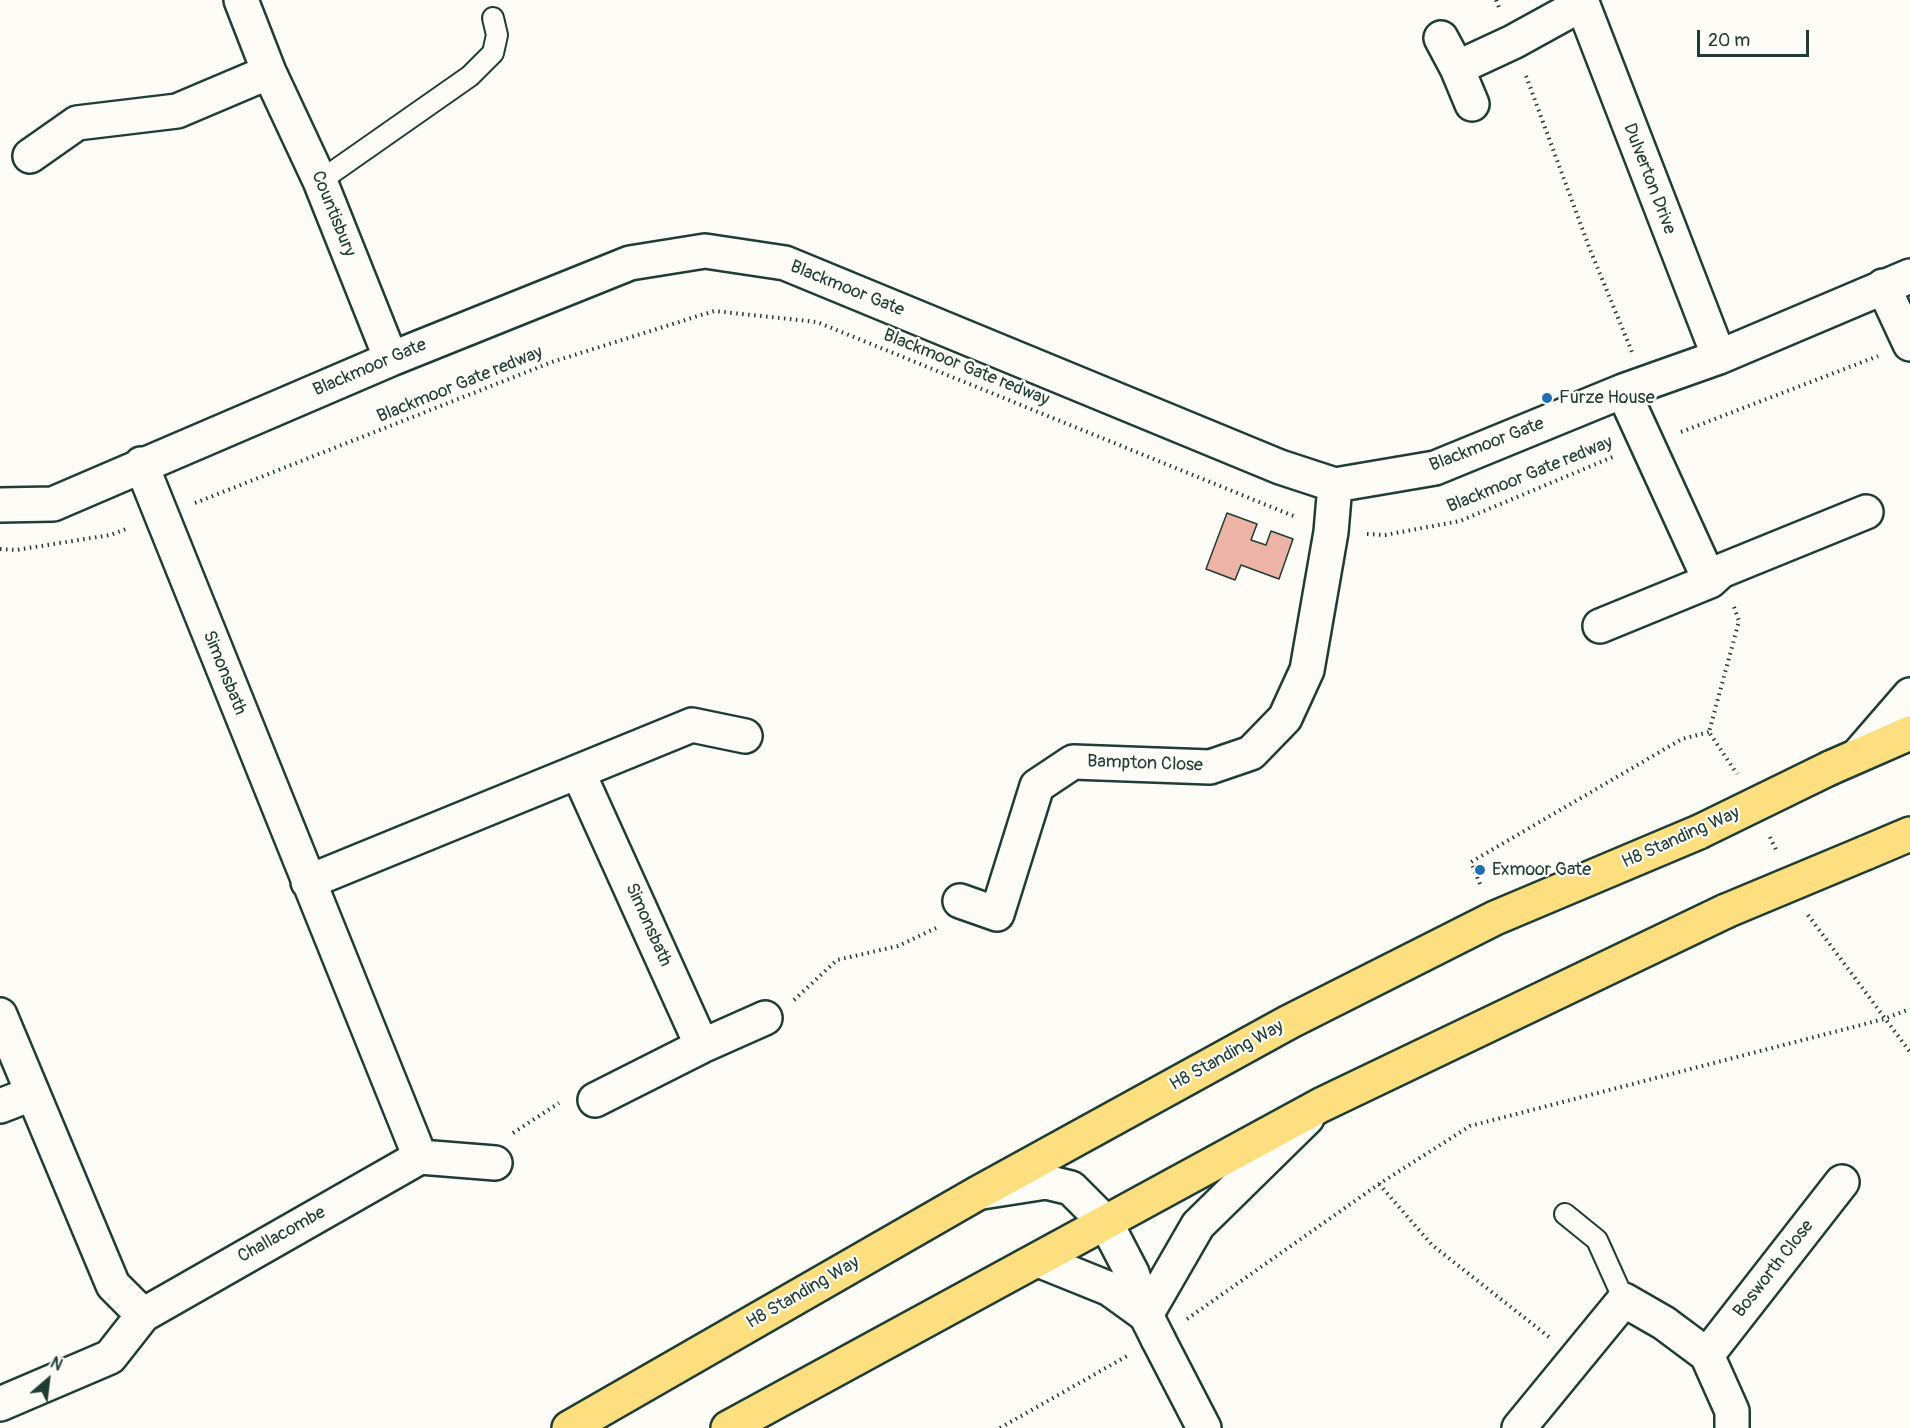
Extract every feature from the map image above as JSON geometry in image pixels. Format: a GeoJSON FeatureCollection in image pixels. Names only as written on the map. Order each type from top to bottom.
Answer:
{"type":"FeatureCollection","features":[{"type":"Feature","properties":{"kind":"highway","name":"H8 Standing Way"},"geometry":{"type":"LineString","coordinates":[[569,1428],[978,1193],[1288,1022],[1495,918],[1699,831],[1910,733]]}},
{"type":"Feature","properties":{"kind":"highway"},"geometry":{"type":"LineString","coordinates":[[728,1428],[1321,1105],[1726,910],[1910,834]]}},
{"type":"Feature","properties":{"kind":"street","name":"Countisbury"},"geometry":{"type":"LineString","coordinates":[[241,0],[269,72],[320,181],[391,359]]}},
{"type":"Feature","properties":{"kind":"street"},"geometry":{"type":"LineString","coordinates":[[1457,68],[1513,42],[1581,2]]}},
{"type":"Feature","properties":{"kind":"street","name":"Dulverton Drive"},"geometry":{"type":"LineString","coordinates":[[1581,2],[1719,357]]}},
{"type":"Feature","properties":{"kind":"street"},"geometry":{"type":"LineString","coordinates":[[1441,38],[1472,104]]}},
{"type":"Feature","properties":{"kind":"street"},"geometry":{"type":"LineString","coordinates":[[30,156],[77,123],[177,111],[269,72]]}},
{"type":"Feature","properties":{"kind":"street","name":"Blackmoor Gate"},"geometry":{"type":"LineString","coordinates":[[0,505],[53,504],[141,464],[391,359],[630,263],[705,251],[785,263],[1280,467],[1335,485],[1435,468],[1623,391],[1719,357],[1897,281]]}},
{"type":"Feature","properties":{"kind":"street"},"geometry":{"type":"LineString","coordinates":[[1897,281],[1910,344]]}},
{"type":"Feature","properties":{"kind":"street"},"geometry":{"type":"LineString","coordinates":[[1623,391],[1710,580]]}},
{"type":"Feature","properties":{"kind":"street","name":"Simonsbath"},"geometry":{"type":"LineString","coordinates":[[141,464],[420,1158]]}},
{"type":"Feature","properties":{"kind":"street","name":"Bampton Close"},"geometry":{"type":"LineString","coordinates":[[960,901],[997,914],[1037,786],[1073,762],[1210,767],[1251,753],[1285,718],[1307,670],[1331,532],[1335,485]]}},
{"type":"Feature","properties":{"kind":"street"},"geometry":{"type":"LineString","coordinates":[[1600,626],[1710,580],[1721,571],[1866,512]]}},
{"type":"Feature","properties":{"kind":"street"},"geometry":{"type":"LineString","coordinates":[[1844,762],[1910,695]]}},
{"type":"Feature","properties":{"kind":"street"},"geometry":{"type":"LineString","coordinates":[[308,882],[692,725],[745,736]]}},
{"type":"Feature","properties":{"kind":"street","name":"Simonsbath"},"geometry":{"type":"LineString","coordinates":[[579,772],[702,1046]]}},
{"type":"Feature","properties":{"kind":"street"},"geometry":{"type":"LineString","coordinates":[[0,1015],[31,1094],[113,1285],[143,1315]]}},
{"type":"Feature","properties":{"kind":"street"},"geometry":{"type":"LineString","coordinates":[[595,1100],[702,1046],[765,1018]]}},
{"type":"Feature","properties":{"kind":"street"},"geometry":{"type":"LineString","coordinates":[[0,1106],[31,1094]]}},
{"type":"Feature","properties":{"kind":"street"},"geometry":{"type":"LineString","coordinates":[[1152,1327],[1198,1225],[1321,1105]]}},
{"type":"Feature","properties":{"kind":"street"},"geometry":{"type":"LineString","coordinates":[[420,1158],[495,1163]]}},
{"type":"Feature","properties":{"kind":"street","name":"Challacombe"},"geometry":{"type":"LineString","coordinates":[[0,1404],[110,1357],[143,1315],[420,1158]]}},
{"type":"Feature","properties":{"kind":"street"},"geometry":{"type":"LineString","coordinates":[[978,1193],[1046,1182],[1071,1188],[1106,1223],[1132,1273],[1152,1327],[1204,1428]]}},
{"type":"Feature","properties":{"kind":"street","name":"Bosworth Close"},"geometry":{"type":"LineString","coordinates":[[1707,1355],[1842,1182]]}},
{"type":"Feature","properties":{"kind":"street"},"geometry":{"type":"LineString","coordinates":[[1038,1260],[1110,1289],[1152,1327]]}},
{"type":"Feature","properties":{"kind":"street"},"geometry":{"type":"LineString","coordinates":[[1519,1428],[1624,1300],[1664,1323],[1707,1355],[1732,1411],[1732,1428]]}},
{"type":"Feature","properties":{"kind":"lane"},"geometry":{"type":"LineString","coordinates":[[320,181],[470,76],[493,53],[497,35],[493,18]]}},
{"type":"Feature","properties":{"kind":"lane"},"geometry":{"type":"LineString","coordinates":[[1565,1214],[1597,1240],[1624,1300]]}},
{"type":"Feature","properties":{"kind":"path","name":"Blackmoor Gate redway"},"geometry":{"type":"LineString","coordinates":[[0,549],[16,550],[110,534],[552,362],[714,311],[817,322],[1331,532],[1385,535],[1460,520],[1646,444],[1910,344]]}},
{"type":"Feature","properties":{"kind":"path"},"geometry":{"type":"LineString","coordinates":[[1495,918],[1471,862],[1682,739],[1709,732]]}},
{"type":"Feature","properties":{"kind":"path"},"geometry":{"type":"LineString","coordinates":[[765,1018],[797,998],[837,960],[898,946],[945,923],[960,901]]}},
{"type":"Feature","properties":{"kind":"path"},"geometry":{"type":"LineString","coordinates":[[1000,1428],[1152,1327],[1470,1126],[1884,1019],[1910,1009]]}},
{"type":"Feature","properties":{"kind":"path"},"geometry":{"type":"LineString","coordinates":[[1884,1019],[1910,1052]]}},
{"type":"Feature","properties":{"kind":"path"},"geometry":{"type":"LineString","coordinates":[[495,1163],[502,1140],[564,1100],[595,1100]]}},
{"type":"Feature","properties":{"kind":"path"},"geometry":{"type":"LineString","coordinates":[[1379,1184],[1432,1245],[1575,1358]]}},
{"type":"Feature","properties":{"kind":"building"},"geometry":{"type":"Polygon","coordinates":[[[1227,513],[1257,524],[1251,540],[1266,545],[1271,531],[1293,539],[1279,579],[1241,565],[1235,580],[1206,569],[1227,513]]]}},
{"type":"Feature","properties":{"kind":"place","name":"Furze House"},"geometry":{"type":"Point","coordinates":[1547,398]}},
{"type":"Feature","properties":{"kind":"place","name":"Exmoor Gate"},"geometry":{"type":"Point","coordinates":[1480,870]}}]}
